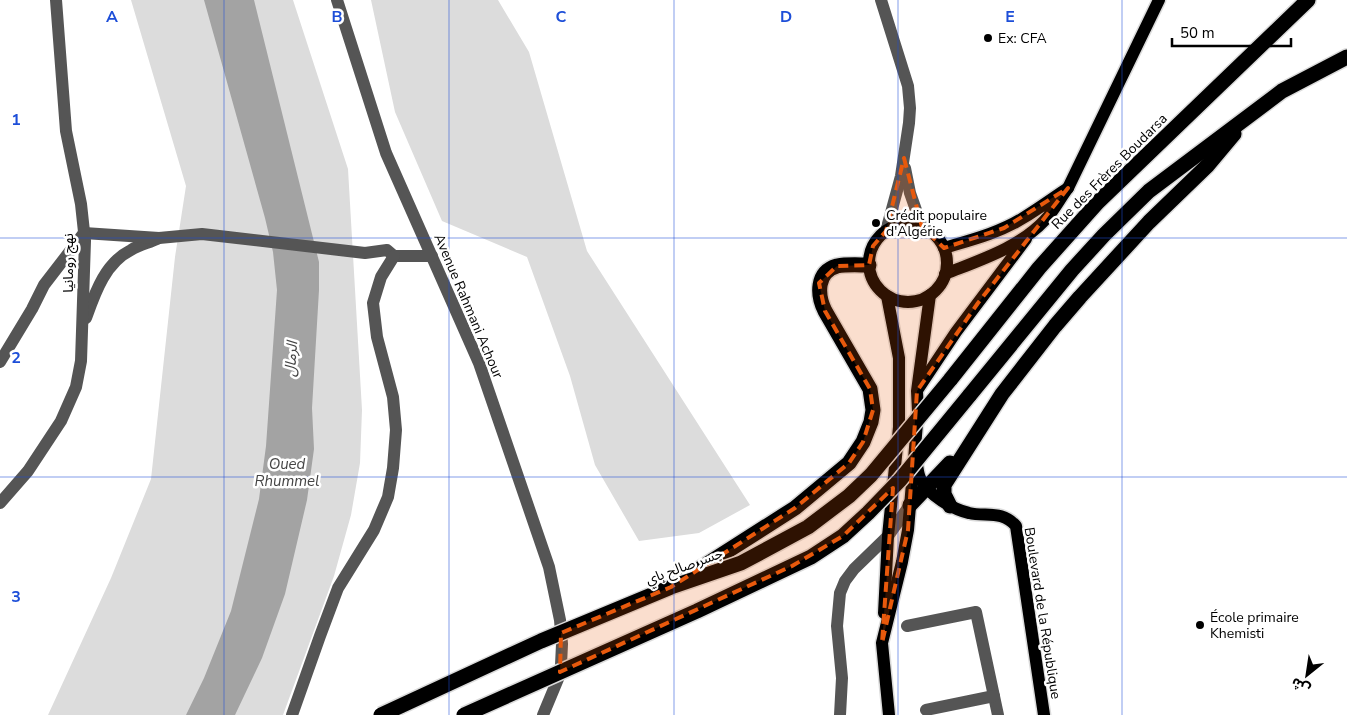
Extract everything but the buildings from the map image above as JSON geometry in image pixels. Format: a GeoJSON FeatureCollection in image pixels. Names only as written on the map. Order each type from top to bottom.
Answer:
{"type":"FeatureCollection","features":[{"type":"Feature","properties":{"kind":"highway","name":"Rue des Frères Boudarsa"},"geometry":{"type":"LineString","coordinates":[[950,380],[1039,268],[1098,202],[1308,0]]}},
{"type":"Feature","properties":{"kind":"highway"},"geometry":{"type":"LineString","coordinates":[[464,715],[811,557],[843,536],[900,480],[1072,270],[1104,234],[1149,192],[1249,115],[1282,91],[1347,57]]}},
{"type":"Feature","properties":{"kind":"highway"},"geometry":{"type":"LineString","coordinates":[[950,506],[944,494],[944,485],[1002,394],[1080,297],[1149,222],[1208,165],[1249,115]]}},
{"type":"Feature","properties":{"kind":"highway"},"geometry":{"type":"LineString","coordinates":[[671,587],[795,508],[849,463],[863,442],[871,422],[873,410],[870,389],[825,312],[819,294],[820,283],[830,269],[843,265],[869,265]]}},
{"type":"Feature","properties":{"kind":"highway","name":"جسر صالح باي"},"geometry":{"type":"LineString","coordinates":[[381,715],[540,642],[671,587],[740,563],[808,527],[849,496],[871,475],[950,380]]}},
{"type":"Feature","properties":{"kind":"highway"},"geometry":{"type":"LineString","coordinates":[[910,505],[977,435]]}},
{"type":"Feature","properties":{"kind":"main road"},"geometry":{"type":"LineString","coordinates":[[945,274],[1000,252],[1031,232],[1046,219],[1068,188],[1159,0]]}},
{"type":"Feature","properties":{"kind":"main road"},"geometry":{"type":"LineString","coordinates":[[944,248],[1004,228],[1023,218],[1068,188]]}},
{"type":"Feature","properties":{"kind":"main road"},"geometry":{"type":"LineString","coordinates":[[904,224],[922,227],[931,232],[944,248],[947,261],[945,274],[940,286],[930,295],[920,300],[898,301],[887,296],[878,288],[871,277],[870,255],[879,237],[886,231],[904,224]]}},
{"type":"Feature","properties":{"kind":"main road"},"geometry":{"type":"LineString","coordinates":[[917,391],[962,325],[1031,232]]}},
{"type":"Feature","properties":{"kind":"main road"},"geometry":{"type":"LineString","coordinates":[[882,643],[902,562],[910,505],[918,412],[917,391],[930,295]]}},
{"type":"Feature","properties":{"kind":"main road"},"geometry":{"type":"LineString","coordinates":[[887,296],[898,358],[899,427],[888,536],[882,643],[888,715]]}},
{"type":"Feature","properties":{"kind":"main road"},"geometry":{"type":"LineString","coordinates":[[915,451],[921,482],[950,506]]}},
{"type":"Feature","properties":{"kind":"main road","name":"Boulevard de la République"},"geometry":{"type":"LineString","coordinates":[[950,506],[967,512],[1000,515],[1010,519],[1016,526],[1044,715]]}},
{"type":"Feature","properties":{"kind":"street","name":"نهج رومانيا"},"geometry":{"type":"LineString","coordinates":[[0,503],[28,472],[53,434],[76,387],[79,374],[84,233],[81,204],[66,131],[56,0]]}},
{"type":"Feature","properties":{"kind":"street","name":"Avenue Rahmani Achour"},"geometry":{"type":"LineString","coordinates":[[337,0],[386,153],[479,363],[548,567],[560,620],[562,644],[558,680],[543,715]]}},
{"type":"Feature","properties":{"kind":"street"},"geometry":{"type":"LineString","coordinates":[[881,0],[908,86],[910,108],[904,158],[886,231]]}},
{"type":"Feature","properties":{"kind":"street"},"geometry":{"type":"LineString","coordinates":[[904,158],[910,193],[922,227]]}},
{"type":"Feature","properties":{"kind":"street"},"geometry":{"type":"LineString","coordinates":[[0,362],[44,285],[84,233],[159,238],[202,234],[365,253],[387,250],[394,256],[432,256]]}},
{"type":"Feature","properties":{"kind":"street"},"geometry":{"type":"LineString","coordinates":[[82,328],[96,292],[112,264],[130,250],[159,238]]}},
{"type":"Feature","properties":{"kind":"street"},"geometry":{"type":"LineString","coordinates":[[292,715],[338,588],[374,530],[388,498],[396,430],[394,397],[377,337],[373,303],[381,276],[394,256]]}},
{"type":"Feature","properties":{"kind":"street"},"geometry":{"type":"LineString","coordinates":[[840,715],[842,678],[837,626],[840,593],[844,581],[888,536],[910,505]]}},
{"type":"Feature","properties":{"kind":"street"},"geometry":{"type":"LineString","coordinates":[[907,626],[976,612],[998,715]]}},
{"type":"Feature","properties":{"kind":"street"},"geometry":{"type":"LineString","coordinates":[[926,710],[994,696]]}},
{"type":"Feature","properties":{"kind":"highlighted area"},"geometry":{"type":"Polygon","coordinates":[[[904,158],[922,227],[944,248],[1004,228],[1068,188],[978,303],[917,391],[908,530],[882,643],[893,488],[843,536],[792,566],[560,672],[561,633],[671,587],[795,508],[849,463],[863,442],[873,410],[870,389],[825,311],[819,283],[837,266],[869,265],[873,246],[886,231],[904,158]]]}},
{"type":"Feature","properties":{"kind":"shaded area"},"geometry":{"type":"Polygon","coordinates":[[[131,0],[293,0],[348,169],[362,410],[360,463],[351,515],[334,576],[283,715],[48,715],[111,578],[151,479],[175,257],[186,186],[131,0]]]}},
{"type":"Feature","properties":{"kind":"shaded area"},"geometry":{"type":"Polygon","coordinates":[[[371,0],[498,0],[529,52],[587,251],[750,505],[699,533],[639,541],[595,465],[570,376],[527,257],[442,221],[395,112],[371,0]]]}},
{"type":"Feature","properties":{"kind":"water","name":"Oued Rhummel"},"geometry":{"type":"Polygon","coordinates":[[[204,0],[254,0],[319,262],[312,408],[314,449],[307,500],[285,594],[262,658],[235,715],[186,715],[204,678],[231,611],[259,499],[266,446],[277,290],[273,252],[265,218],[204,0]]]}},
{"type":"Feature","properties":{"kind":"place","name":"Ex: CFA"},"geometry":{"type":"Point","coordinates":[988,38]}},
{"type":"Feature","properties":{"kind":"place","name":"Crédit populaire d'Algérie"},"geometry":{"type":"Point","coordinates":[876,223]}},
{"type":"Feature","properties":{"kind":"place","name":"École primaire Khemisti"},"geometry":{"type":"Point","coordinates":[1200,625]}},
{"type":"Feature","properties":{"kind":"water label","name":"الرمال"},"geometry":{"type":"Point","coordinates":[291,359]}}]}
